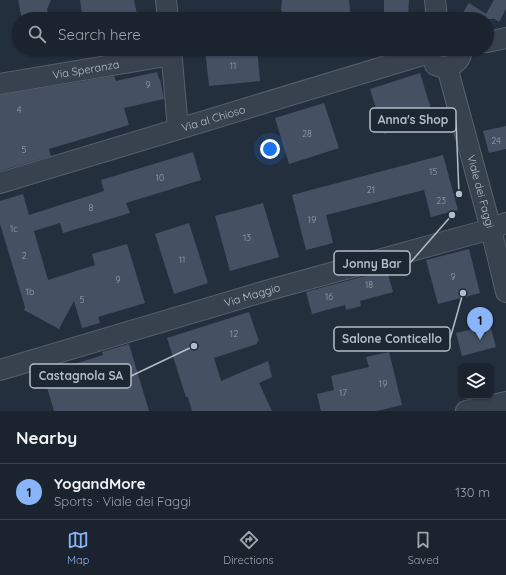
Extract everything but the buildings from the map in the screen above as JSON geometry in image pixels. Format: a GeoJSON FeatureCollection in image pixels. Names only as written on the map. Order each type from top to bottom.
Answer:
{"type":"FeatureCollection","features":[{"type":"Feature","properties":{"kind":"street"},"geometry":{"type":"LineString","coordinates":[[166,0],[167,12]]}},
{"type":"Feature","properties":{"kind":"street"},"geometry":{"type":"LineString","coordinates":[[435,0],[437,12]]}},
{"type":"Feature","properties":{"kind":"street"},"geometry":{"type":"LineString","coordinates":[[494,41],[506,38]]}},
{"type":"Feature","properties":{"kind":"street","name":"Via Speranza"},"geometry":{"type":"LineString","coordinates":[[0,84],[150,56]]}},
{"type":"Feature","properties":{"kind":"street"},"geometry":{"type":"LineString","coordinates":[[171,56],[178,129]]}},
{"type":"Feature","properties":{"kind":"street","name":"Via al Chioso"},"geometry":{"type":"LineString","coordinates":[[0,183],[410,56]]}},
{"type":"Feature","properties":{"kind":"street"},"geometry":{"type":"LineString","coordinates":[[427,56],[434,65],[447,67],[456,63],[460,56]]}},
{"type":"Feature","properties":{"kind":"street","name":"Viale dei Faggi"},"geometry":{"type":"LineString","coordinates":[[447,67],[499,226],[506,292]]}},
{"type":"Feature","properties":{"kind":"street","name":"Via Maggio"},"geometry":{"type":"LineString","coordinates":[[0,370],[269,290],[499,226]]}},
{"type":"Feature","properties":{"kind":"street"},"geometry":{"type":"LineString","coordinates":[[466,411],[506,402]]}},
{"type":"Feature","properties":{"kind":"place","name":"Anna's Shop"},"geometry":{"type":"Point","coordinates":[459,194]}},
{"type":"Feature","properties":{"kind":"place","name":"Jonny Bar"},"geometry":{"type":"Point","coordinates":[452,215]}},
{"type":"Feature","properties":{"kind":"place","name":"Salone Conticello"},"geometry":{"type":"Point","coordinates":[463,293]}},
{"type":"Feature","properties":{"kind":"place","name":"YogandMore"},"geometry":{"type":"Point","coordinates":[480,340]}},
{"type":"Feature","properties":{"kind":"place","name":"Castagnola SA"},"geometry":{"type":"Point","coordinates":[194,346]}}]}
